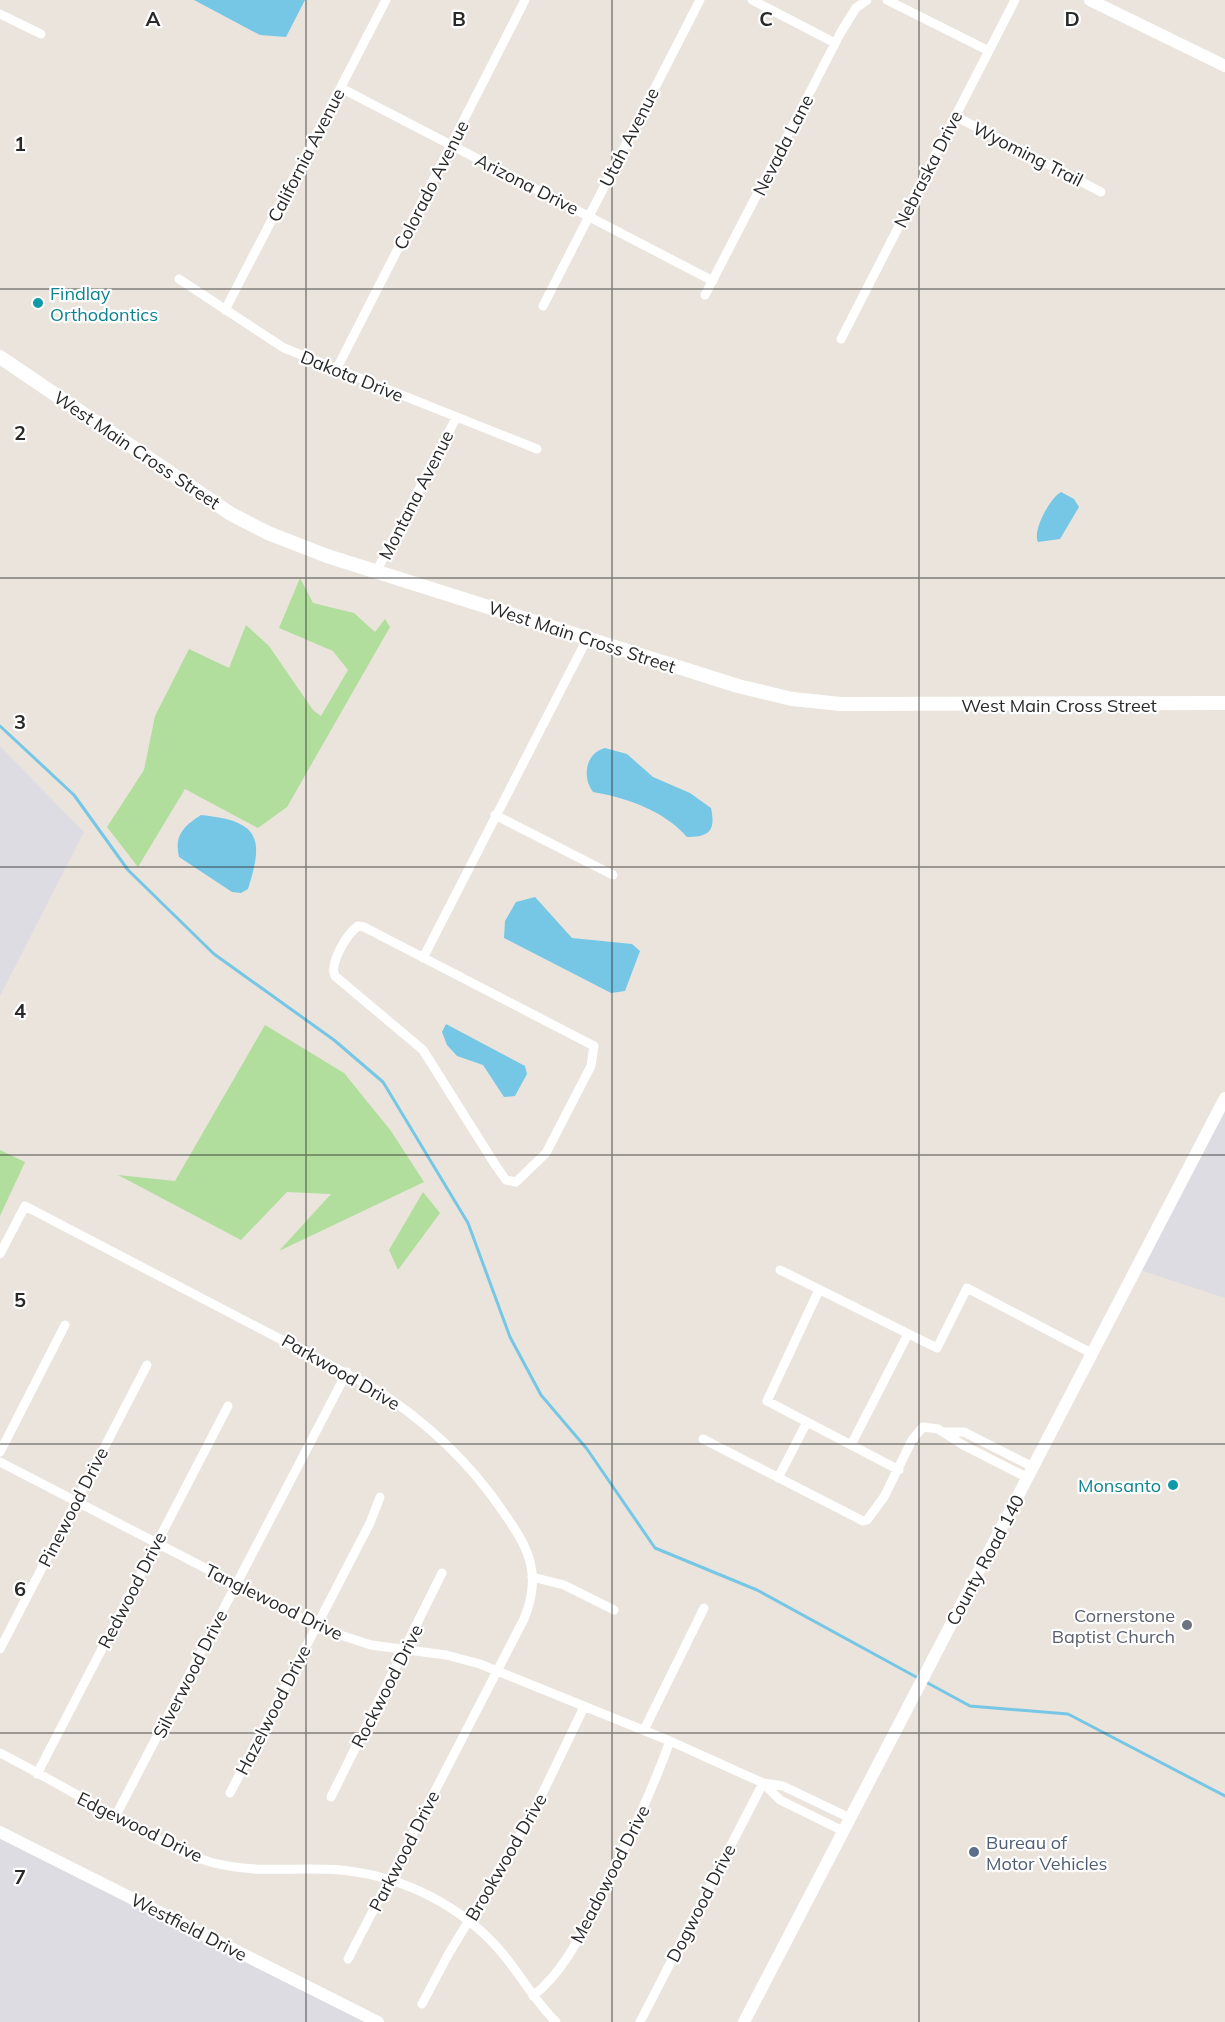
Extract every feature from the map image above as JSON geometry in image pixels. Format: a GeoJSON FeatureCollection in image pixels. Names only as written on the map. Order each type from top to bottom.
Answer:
{"type":"FeatureCollection","features":[{"type":"Feature","properties":{"kind":"main road","name":"West Main Cross Street"},"geometry":{"type":"LineString","coordinates":[[0,357],[196,491],[250,524],[288,542],[738,686],[813,702],[876,705],[1225,703]]}},
{"type":"Feature","properties":{"kind":"street","name":"California Avenue"},"geometry":{"type":"LineString","coordinates":[[225,310],[386,0]]}},
{"type":"Feature","properties":{"kind":"street","name":"Colorado Avenue"},"geometry":{"type":"LineString","coordinates":[[336,370],[525,0]]}},
{"type":"Feature","properties":{"kind":"street","name":"Utah Avenue"},"geometry":{"type":"LineString","coordinates":[[543,306],[700,0]]}},
{"type":"Feature","properties":{"kind":"street"},"geometry":{"type":"LineString","coordinates":[[752,0],[835,43]]}},
{"type":"Feature","properties":{"kind":"street","name":"Nevada Lane"},"geometry":{"type":"LineString","coordinates":[[705,295],[835,43],[856,8],[867,0]]}},
{"type":"Feature","properties":{"kind":"street"},"geometry":{"type":"LineString","coordinates":[[887,0],[989,51]]}},
{"type":"Feature","properties":{"kind":"street","name":"Nebraska Drive"},"geometry":{"type":"LineString","coordinates":[[841,339],[1015,0]]}},
{"type":"Feature","properties":{"kind":"street"},"geometry":{"type":"LineString","coordinates":[[1090,0],[1225,66]]}},
{"type":"Feature","properties":{"kind":"street"},"geometry":{"type":"LineString","coordinates":[[0,14],[41,34]]}},
{"type":"Feature","properties":{"kind":"street","name":"Arizona Drive"},"geometry":{"type":"LineString","coordinates":[[341,88],[713,281]]}},
{"type":"Feature","properties":{"kind":"street","name":"Wyoming Trail"},"geometry":{"type":"LineString","coordinates":[[955,116],[1101,192]]}},
{"type":"Feature","properties":{"kind":"street","name":"Dakota Drive"},"geometry":{"type":"LineString","coordinates":[[178,279],[284,348],[537,450]]}},
{"type":"Feature","properties":{"kind":"street","name":"Montana Avenue"},"geometry":{"type":"LineString","coordinates":[[376,572],[456,418]]}},
{"type":"Feature","properties":{"kind":"street"},"geometry":{"type":"LineString","coordinates":[[423,958],[587,639]]}},
{"type":"Feature","properties":{"kind":"street"},"geometry":{"type":"LineString","coordinates":[[495,815],[613,875]]}},
{"type":"Feature","properties":{"kind":"street"},"geometry":{"type":"LineString","coordinates":[[358,926],[423,958],[594,1046],[591,1066],[546,1153],[516,1182],[506,1180],[496,1166],[423,1050],[335,976],[332,971],[351,931],[358,926]]}},
{"type":"Feature","properties":{"kind":"street","name":"County Road 140"},"geometry":{"type":"LineString","coordinates":[[744,2022],[1225,1098]]}},
{"type":"Feature","properties":{"kind":"street","name":"Parkwood Drive"},"geometry":{"type":"LineString","coordinates":[[0,1254],[26,1206],[347,1372],[407,1410],[468,1466],[494,1498],[521,1539],[527,1552],[532,1577],[529,1607],[348,1959]]}},
{"type":"Feature","properties":{"kind":"street"},"geometry":{"type":"LineString","coordinates":[[780,1270],[937,1348],[967,1288],[1093,1354]]}},
{"type":"Feature","properties":{"kind":"street"},"geometry":{"type":"LineString","coordinates":[[819,1290],[767,1401],[899,1470]]}},
{"type":"Feature","properties":{"kind":"street"},"geometry":{"type":"LineString","coordinates":[[0,1452],[65,1326]]}},
{"type":"Feature","properties":{"kind":"street"},"geometry":{"type":"LineString","coordinates":[[851,1445],[908,1334]]}},
{"type":"Feature","properties":{"kind":"street","name":"Pinewood Drive"},"geometry":{"type":"LineString","coordinates":[[0,1649],[147,1365]]}},
{"type":"Feature","properties":{"kind":"street","name":"Silverwood Drive"},"geometry":{"type":"LineString","coordinates":[[115,1817],[347,1372]]}},
{"type":"Feature","properties":{"kind":"street","name":"Redwood Drive"},"geometry":{"type":"LineString","coordinates":[[37,1773],[228,1406]]}},
{"type":"Feature","properties":{"kind":"street"},"geometry":{"type":"LineString","coordinates":[[778,1478],[807,1422]]}},
{"type":"Feature","properties":{"kind":"street"},"geometry":{"type":"LineString","coordinates":[[703,1439],[863,1521],[884,1497],[912,1440],[923,1427],[945,1432],[964,1432],[1030,1472]]}},
{"type":"Feature","properties":{"kind":"street","name":"Tanglewood Drive"},"geometry":{"type":"LineString","coordinates":[[0,1462],[316,1626],[357,1642],[446,1655],[497,1671],[670,1741],[763,1784],[780,1800],[843,1831]]}},
{"type":"Feature","properties":{"kind":"street","name":"Hazelwood Drive"},"geometry":{"type":"LineString","coordinates":[[230,1793],[370,1523],[380,1497]]}},
{"type":"Feature","properties":{"kind":"street","name":"Rockwood Drive"},"geometry":{"type":"LineString","coordinates":[[332,1797],[442,1574]]}},
{"type":"Feature","properties":{"kind":"street"},"geometry":{"type":"LineString","coordinates":[[532,1577],[564,1585],[614,1610]]}},
{"type":"Feature","properties":{"kind":"street"},"geometry":{"type":"LineString","coordinates":[[644,1730],[704,1608]]}},
{"type":"Feature","properties":{"kind":"street","name":"Brookwood Drive"},"geometry":{"type":"LineString","coordinates":[[422,2004],[534,1813],[584,1707]]}},
{"type":"Feature","properties":{"kind":"street","name":"Meadowood Drive"},"geometry":{"type":"LineString","coordinates":[[534,1996],[558,1971],[588,1920],[639,1819],[670,1741]]}},
{"type":"Feature","properties":{"kind":"street","name":"Edgewood Drive"},"geometry":{"type":"LineString","coordinates":[[0,1753],[177,1849],[230,1866],[265,1871],[341,1870],[389,1880],[433,1898],[469,1921],[503,1953],[556,2022]]}},
{"type":"Feature","properties":{"kind":"street","name":"Tanglewood Drive"},"geometry":{"type":"LineString","coordinates":[[763,1784],[783,1786],[850,1818]]}},
{"type":"Feature","properties":{"kind":"street","name":"Dogwood Drive"},"geometry":{"type":"LineString","coordinates":[[640,2022],[763,1784]]}},
{"type":"Feature","properties":{"kind":"street","name":"Westfield Drive"},"geometry":{"type":"LineString","coordinates":[[0,1832],[378,2022]]}},
{"type":"Feature","properties":{"kind":"shaded area"},"geometry":{"type":"Polygon","coordinates":[[[0,746],[84,832],[0,996],[0,746]]]}},
{"type":"Feature","properties":{"kind":"shaded area"},"geometry":{"type":"Polygon","coordinates":[[[1225,1097],[1225,1298],[1137,1269],[1225,1097]]]}},
{"type":"Feature","properties":{"kind":"shaded area"},"geometry":{"type":"Polygon","coordinates":[[[0,1830],[377,2022],[0,2022],[0,1830]]]}},
{"type":"Feature","properties":{"kind":"green space"},"geometry":{"type":"Polygon","coordinates":[[[300,578],[313,603],[354,613],[375,632],[385,619],[390,627],[287,807],[258,828],[185,789],[138,867],[107,827],[144,770],[155,716],[189,649],[229,668],[246,625],[269,646],[313,710],[321,716],[348,670],[333,651],[279,628],[300,578]]]}},
{"type":"Feature","properties":{"kind":"green space"},"geometry":{"type":"Polygon","coordinates":[[[265,1025],[344,1073],[391,1131],[424,1182],[279,1251],[331,1194],[287,1192],[241,1240],[118,1175],[175,1181],[265,1025]]]}},
{"type":"Feature","properties":{"kind":"green space"},"geometry":{"type":"Polygon","coordinates":[[[0,1150],[25,1162],[0,1216],[0,1150]]]}},
{"type":"Feature","properties":{"kind":"green space"},"geometry":{"type":"Polygon","coordinates":[[[423,1192],[440,1213],[398,1270],[389,1250],[423,1192]]]}},
{"type":"Feature","properties":{"kind":"water"},"geometry":{"type":"Polygon","coordinates":[[[194,0],[305,0],[286,37],[260,35],[194,0]]]}},
{"type":"Feature","properties":{"kind":"water"},"geometry":{"type":"Polygon","coordinates":[[[1061,492],[1074,499],[1079,507],[1060,539],[1038,542],[1038,530],[1043,515],[1061,492]]]}},
{"type":"Feature","properties":{"kind":"water"},"geometry":{"type":"Polygon","coordinates":[[[605,748],[627,754],[653,777],[690,793],[711,808],[712,822],[709,831],[701,836],[687,837],[656,812],[619,798],[593,792],[587,780],[587,767],[593,755],[605,748]]]}},
{"type":"Feature","properties":{"kind":"water"},"geometry":{"type":"Polygon","coordinates":[[[201,815],[235,822],[252,834],[256,844],[256,856],[248,889],[241,893],[232,892],[179,857],[179,837],[185,827],[201,815]]]}},
{"type":"Feature","properties":{"kind":"water"},"geometry":{"type":"Polygon","coordinates":[[[535,897],[572,938],[632,944],[640,951],[625,991],[611,993],[504,938],[505,921],[516,902],[535,897]]]}},
{"type":"Feature","properties":{"kind":"water"},"geometry":{"type":"Polygon","coordinates":[[[446,1024],[525,1066],[527,1074],[515,1096],[504,1097],[483,1065],[457,1056],[447,1045],[442,1032],[446,1024]]]}},
{"type":"Feature","properties":{"kind":"waterway"},"geometry":{"type":"LineString","coordinates":[[0,726],[74,795],[128,870],[214,954],[334,1040],[383,1082],[468,1223],[510,1337],[541,1395],[587,1449],[655,1548],[757,1590],[918,1678]]}},
{"type":"Feature","properties":{"kind":"waterway"},"geometry":{"type":"LineString","coordinates":[[924,1681],[970,1706],[1068,1714],[1225,1796]]}},
{"type":"Feature","properties":{"kind":"place","name":"Findlay Orthodontics"},"geometry":{"type":"Point","coordinates":[38,303]}},
{"type":"Feature","properties":{"kind":"place","name":"Monsanto"},"geometry":{"type":"Point","coordinates":[1173,1485]}},
{"type":"Feature","properties":{"kind":"place","name":"Cornerstone Baptist Church"},"geometry":{"type":"Point","coordinates":[1187,1625]}},
{"type":"Feature","properties":{"kind":"place","name":"Bureau of Motor Vehicles"},"geometry":{"type":"Point","coordinates":[974,1852]}}]}
